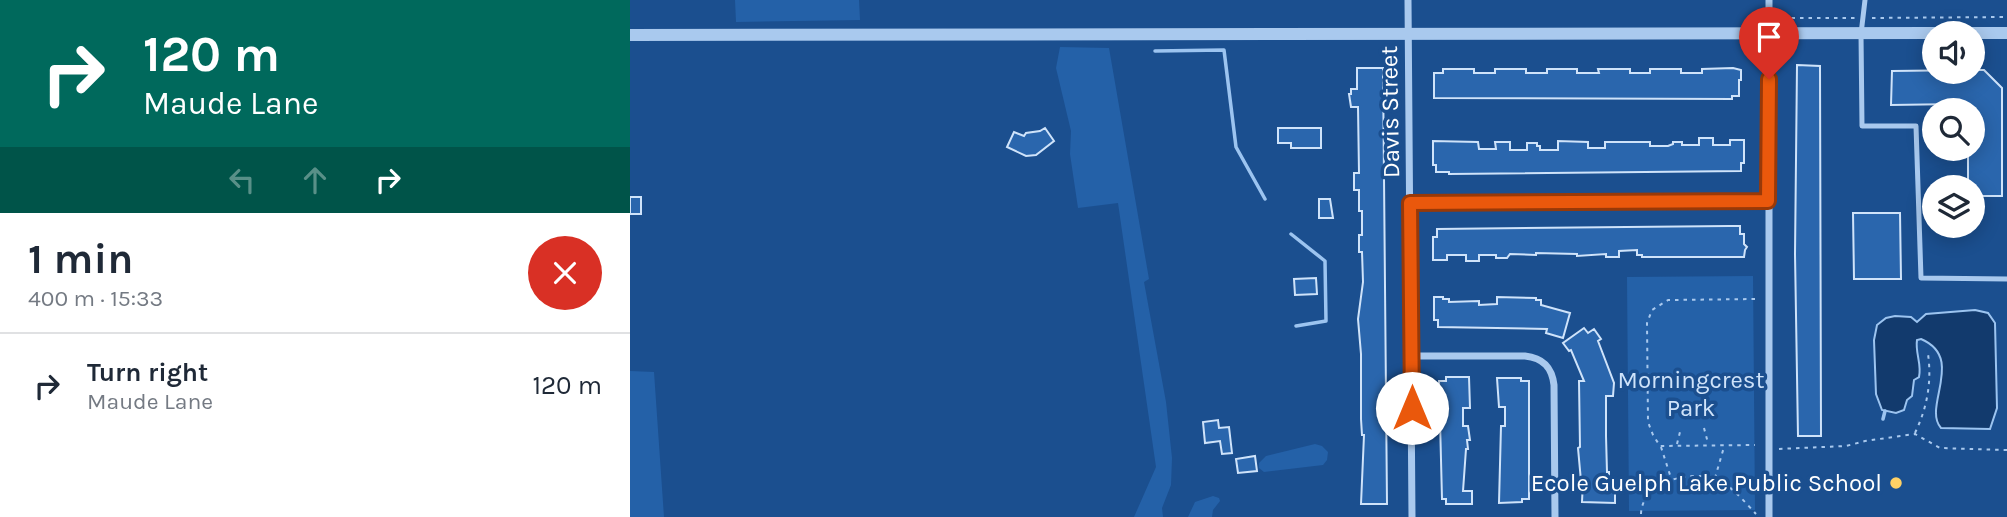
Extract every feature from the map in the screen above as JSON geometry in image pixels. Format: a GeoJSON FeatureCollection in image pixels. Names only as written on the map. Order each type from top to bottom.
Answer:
{"type":"FeatureCollection","features":[{"type":"Feature","properties":{"kind":"street","name":"Davis Street"},"geometry":{"type":"LineString","coordinates":[[1408,0],[1412,517]]}},
{"type":"Feature","properties":{"kind":"street"},"geometry":{"type":"LineString","coordinates":[[1769,0],[1769,517]]}},
{"type":"Feature","properties":{"kind":"street"},"geometry":{"type":"LineString","coordinates":[[630,36],[1922,33]]}},
{"type":"Feature","properties":{"kind":"street"},"geometry":{"type":"LineString","coordinates":[[1985,33],[2007,33]]}},
{"type":"Feature","properties":{"kind":"street"},"geometry":{"type":"LineString","coordinates":[[1410,203],[1768,201]]}},
{"type":"Feature","properties":{"kind":"street"},"geometry":{"type":"LineString","coordinates":[[1411,356],[1525,356],[1539,359],[1550,368],[1554,385],[1555,517]]}},
{"type":"Feature","properties":{"kind":"lane"},"geometry":{"type":"LineString","coordinates":[[1865,0],[1861,34],[1862,126],[1916,125],[1922,278],[2007,279]]}},
{"type":"Feature","properties":{"kind":"path"},"geometry":{"type":"LineString","coordinates":[[1783,18],[2007,17]]}},
{"type":"Feature","properties":{"kind":"path"},"geometry":{"type":"LineString","coordinates":[[1672,479],[1660,446],[1649,427],[1647,323],[1652,310],[1663,301],[1674,299],[1755,299]]}},
{"type":"Feature","properties":{"kind":"path"},"geometry":{"type":"LineString","coordinates":[[1915,434],[1921,422],[1928,391],[1928,354]]}},
{"type":"Feature","properties":{"kind":"path"},"geometry":{"type":"LineString","coordinates":[[1676,445],[1681,428]]}},
{"type":"Feature","properties":{"kind":"path"},"geometry":{"type":"LineString","coordinates":[[1704,428],[1708,444]]}},
{"type":"Feature","properties":{"kind":"path"},"geometry":{"type":"LineString","coordinates":[[1779,449],[1846,446],[1915,434],[1940,448],[2007,450]]}},
{"type":"Feature","properties":{"kind":"path"},"geometry":{"type":"LineString","coordinates":[[1660,446],[1755,445]]}},
{"type":"Feature","properties":{"kind":"path"},"geometry":{"type":"LineString","coordinates":[[1715,478],[1725,446]]}},
{"type":"Feature","properties":{"kind":"path"},"geometry":{"type":"LineString","coordinates":[[1641,514],[1646,499],[1672,479],[1691,476],[1715,478],[1756,514]]}},
{"type":"Feature","properties":{"kind":"green space"},"geometry":{"type":"Polygon","coordinates":[[[735,0],[859,0],[860,20],[736,22],[735,0]]]}},
{"type":"Feature","properties":{"kind":"green space"},"geometry":{"type":"Polygon","coordinates":[[[1060,47],[1109,48],[1149,279],[1144,282],[1166,402],[1172,458],[1171,485],[1162,508],[1163,517],[1134,517],[1156,467],[1118,203],[1078,208],[1070,154],[1071,131],[1056,68],[1060,47]]]}},
{"type":"Feature","properties":{"kind":"green space","name":"Morningcrest Park"},"geometry":{"type":"Polygon","coordinates":[[[1753,276],[1755,510],[1629,511],[1627,277],[1753,276]]]}},
{"type":"Feature","properties":{"kind":"green space"},"geometry":{"type":"Polygon","coordinates":[[[630,371],[654,372],[664,517],[630,517],[630,371]]]}},
{"type":"Feature","properties":{"kind":"green space"},"geometry":{"type":"Polygon","coordinates":[[[1315,444],[1328,452],[1323,465],[1264,472],[1259,468],[1259,463],[1266,456],[1315,444]]]}},
{"type":"Feature","properties":{"kind":"green space"},"geometry":{"type":"Polygon","coordinates":[[[1213,496],[1220,501],[1213,510],[1212,517],[1188,517],[1195,502],[1213,496]]]}},
{"type":"Feature","properties":{"kind":"shaded area"},"geometry":{"type":"Polygon","coordinates":[[[1975,310],[1988,313],[1995,323],[1997,408],[1990,429],[1941,428],[1936,408],[1941,383],[1940,358],[1934,347],[1921,339],[1917,340],[1919,377],[1914,380],[1912,396],[1907,400],[1904,410],[1896,413],[1882,410],[1876,394],[1874,340],[1877,325],[1886,318],[1895,316],[1911,317],[1917,322],[1926,314],[1975,310]]]}},
{"type":"Feature","properties":{"kind":"building"},"geometry":{"type":"Polygon","coordinates":[[[1797,65],[1820,66],[1821,436],[1798,436],[1795,254],[1797,65]]]}},
{"type":"Feature","properties":{"kind":"building"},"geometry":{"type":"Polygon","coordinates":[[[1357,68],[1383,68],[1387,504],[1361,504],[1364,435],[1361,419],[1358,319],[1363,282],[1362,252],[1359,252],[1362,211],[1359,211],[1359,190],[1354,190],[1354,173],[1359,173],[1358,107],[1351,107],[1349,94],[1351,89],[1357,89],[1357,68]]]}},
{"type":"Feature","properties":{"kind":"building"},"geometry":{"type":"Polygon","coordinates":[[[1443,69],[1474,69],[1474,73],[1495,73],[1495,69],[1526,69],[1526,73],[1547,73],[1547,69],[1577,69],[1577,73],[1599,73],[1598,69],[1630,69],[1630,73],[1650,73],[1650,69],[1681,69],[1681,73],[1702,73],[1702,69],[1741,70],[1741,80],[1739,96],[1732,96],[1732,99],[1434,98],[1434,73],[1443,73],[1443,69]]]}},
{"type":"Feature","properties":{"kind":"building"},"geometry":{"type":"Polygon","coordinates":[[[1892,71],[1922,71],[1922,84],[1985,84],[1985,71],[2002,88],[2002,196],[1985,196],[1985,175],[1968,175],[1968,161],[1985,161],[1985,98],[1922,98],[1922,105],[1891,105],[1892,71]]]}},
{"type":"Feature","properties":{"kind":"building"},"geometry":{"type":"Polygon","coordinates":[[[1045,128],[1054,141],[1036,155],[1026,156],[1007,147],[1014,132],[1024,136],[1045,128]]]}},
{"type":"Feature","properties":{"kind":"building"},"geometry":{"type":"Polygon","coordinates":[[[1278,128],[1321,128],[1321,148],[1291,148],[1291,143],[1278,143],[1278,128]]]}},
{"type":"Feature","properties":{"kind":"building"},"geometry":{"type":"Polygon","coordinates":[[[1699,138],[1713,138],[1713,145],[1730,145],[1730,140],[1744,140],[1744,163],[1741,163],[1741,171],[1449,174],[1436,172],[1436,165],[1433,165],[1433,141],[1478,142],[1479,149],[1496,149],[1495,142],[1510,142],[1510,150],[1527,150],[1527,143],[1537,143],[1540,150],[1558,150],[1558,141],[1588,142],[1588,148],[1605,148],[1605,142],[1650,142],[1650,146],[1668,146],[1673,142],[1699,145],[1699,138]]]}},
{"type":"Feature","properties":{"kind":"building"},"geometry":{"type":"Polygon","coordinates":[[[630,197],[641,197],[641,214],[630,214],[630,197]]]}},
{"type":"Feature","properties":{"kind":"building"},"geometry":{"type":"Polygon","coordinates":[[[1319,199],[1330,199],[1333,218],[1319,218],[1319,199]]]}},
{"type":"Feature","properties":{"kind":"building"},"geometry":{"type":"Polygon","coordinates":[[[1853,213],[1900,213],[1901,279],[1854,279],[1853,213]]]}},
{"type":"Feature","properties":{"kind":"building"},"geometry":{"type":"Polygon","coordinates":[[[1740,226],[1740,234],[1744,234],[1744,244],[1747,247],[1744,257],[1642,257],[1637,255],[1637,250],[1619,251],[1619,257],[1606,257],[1606,254],[1577,256],[1536,253],[1510,254],[1507,258],[1479,255],[1479,261],[1466,261],[1466,255],[1447,255],[1447,260],[1433,260],[1433,237],[1437,237],[1437,229],[1740,226]]]}},
{"type":"Feature","properties":{"kind":"building"},"geometry":{"type":"Polygon","coordinates":[[[1316,278],[1317,294],[1295,295],[1294,279],[1316,278]]]}},
{"type":"Feature","properties":{"kind":"building"},"geometry":{"type":"Polygon","coordinates":[[[1434,297],[1449,299],[1449,302],[1479,301],[1479,305],[1497,304],[1497,297],[1536,298],[1541,300],[1541,305],[1570,313],[1563,338],[1546,333],[1547,329],[1438,327],[1438,320],[1434,320],[1434,297]]]}},
{"type":"Feature","properties":{"kind":"building"},"geometry":{"type":"Polygon","coordinates":[[[1584,328],[1588,333],[1594,329],[1601,339],[1598,341],[1614,383],[1613,396],[1606,396],[1606,436],[1607,472],[1609,484],[1615,484],[1615,503],[1582,502],[1583,481],[1578,448],[1579,381],[1584,381],[1571,350],[1563,343],[1584,328]]]}},
{"type":"Feature","properties":{"kind":"building"},"geometry":{"type":"Polygon","coordinates":[[[1446,377],[1469,377],[1470,408],[1463,408],[1463,426],[1468,426],[1470,440],[1467,440],[1463,491],[1472,491],[1472,504],[1446,504],[1446,499],[1442,499],[1439,381],[1446,381],[1446,377]]]}},
{"type":"Feature","properties":{"kind":"building"},"geometry":{"type":"Polygon","coordinates":[[[1497,378],[1521,378],[1521,381],[1529,381],[1529,499],[1522,499],[1522,502],[1499,503],[1501,426],[1505,426],[1505,407],[1499,407],[1497,378]]]}},
{"type":"Feature","properties":{"kind":"building"},"geometry":{"type":"Polygon","coordinates":[[[1218,420],[1219,428],[1229,427],[1232,453],[1222,454],[1220,441],[1205,443],[1203,422],[1218,420]]]}},
{"type":"Feature","properties":{"kind":"building"},"geometry":{"type":"Polygon","coordinates":[[[1255,456],[1257,471],[1238,473],[1236,459],[1255,456]]]}},
{"type":"Feature","properties":{"kind":"waterway"},"geometry":{"type":"LineString","coordinates":[[1155,51],[1224,50],[1236,147],[1265,199]]}},
{"type":"Feature","properties":{"kind":"waterway"},"geometry":{"type":"LineString","coordinates":[[1291,234],[1325,261],[1326,321],[1296,326]]}},
{"type":"Feature","properties":{"kind":"waterway"},"geometry":{"type":"LineString","coordinates":[[1883,419],[1885,411]]}},
{"type":"Feature","properties":{"kind":"place","name":"Ecole Guelph Lake Public School"},"geometry":{"type":"Point","coordinates":[1896,483]}},
{"type":"Feature","properties":{"kind":"route"},"geometry":{"type":"LineString","coordinates":[[1412,408],[1410,203],[1768,201],[1769,79]]}}]}
